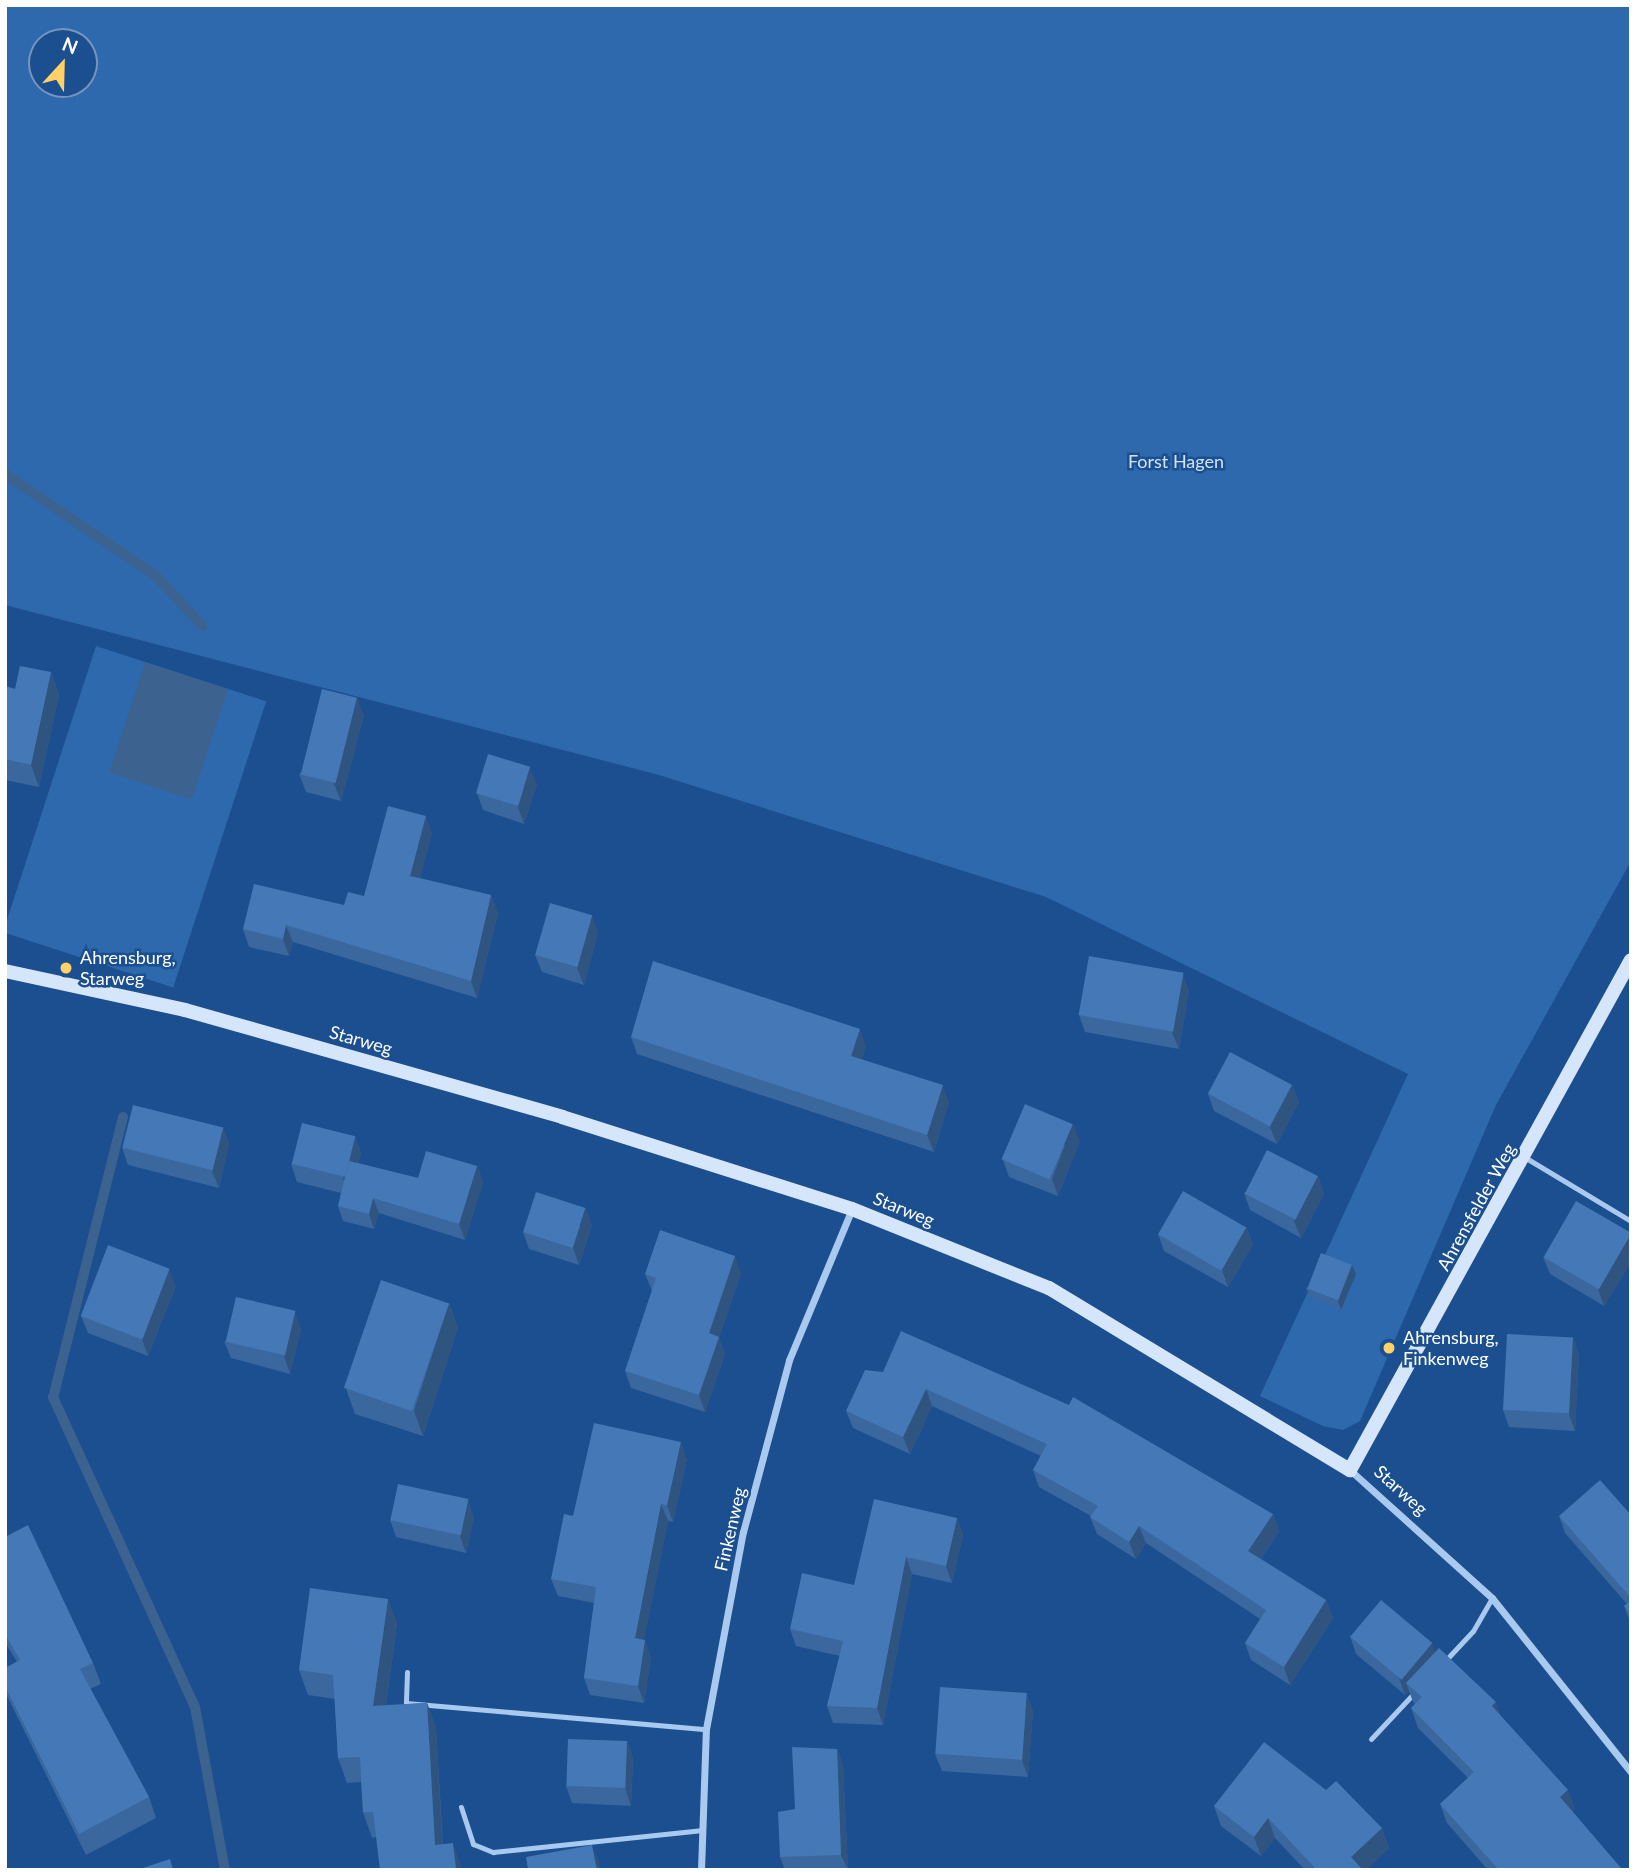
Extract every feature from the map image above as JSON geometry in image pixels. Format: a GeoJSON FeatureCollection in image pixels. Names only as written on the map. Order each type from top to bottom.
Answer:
{"type":"FeatureCollection","features":[{"type":"Feature","properties":{"kind":"street","name":"Ahrensfelder Weg"},"geometry":{"type":"LineString","coordinates":[[1350,1470],[1526,1158],[1631,960]]}},
{"type":"Feature","properties":{"kind":"street","name":"Starweg"},"geometry":{"type":"LineString","coordinates":[[5,971],[212,1018],[562,1117],[852,1209],[1049,1288],[1350,1470],[1492,1598],[1631,1772]]}},
{"type":"Feature","properties":{"kind":"street","name":"Finkenweg"},"geometry":{"type":"LineString","coordinates":[[701,1870],[706,1729],[743,1532],[789,1360],[852,1209]]}},
{"type":"Feature","properties":{"kind":"lane"},"geometry":{"type":"LineString","coordinates":[[1526,1158],[1631,1222]]}},
{"type":"Feature","properties":{"kind":"lane"},"geometry":{"type":"LineString","coordinates":[[1436,1671],[1473,1632],[1492,1598]]}},
{"type":"Feature","properties":{"kind":"lane"},"geometry":{"type":"LineString","coordinates":[[407,1672],[406,1703],[706,1729]]}},
{"type":"Feature","properties":{"kind":"lane"},"geometry":{"type":"LineString","coordinates":[[1371,1739],[1427,1680]]}},
{"type":"Feature","properties":{"kind":"lane"},"geometry":{"type":"LineString","coordinates":[[461,1808],[473,1844],[494,1852],[703,1830]]}},
{"type":"Feature","properties":{"kind":"green space","name":"Forst Hagen"},"geometry":{"type":"Polygon","coordinates":[[[5,5],[1631,5],[1631,861],[1496,1105],[1360,1421],[1343,1430],[1323,1426],[1260,1396],[1408,1074],[1046,897],[659,775],[5,605],[5,5]]]}},
{"type":"Feature","properties":{"kind":"green space"},"geometry":{"type":"Polygon","coordinates":[[[96,646],[266,701],[173,988],[5,933],[96,646]]]}},
{"type":"Feature","properties":{"kind":"shaded area"},"geometry":{"type":"Polygon","coordinates":[[[145,662],[228,689],[192,799],[109,772],[145,662]]]}},
{"type":"Feature","properties":{"kind":"building"},"geometry":{"type":"Polygon","coordinates":[[[20,666],[51,672],[31,765],[5,759],[5,686],[15,689],[20,666]]]}},
{"type":"Feature","properties":{"kind":"building"},"geometry":{"type":"Polygon","coordinates":[[[322,689],[357,698],[336,783],[301,774],[322,689]]]}},
{"type":"Feature","properties":{"kind":"building"},"geometry":{"type":"Polygon","coordinates":[[[488,754],[530,767],[518,806],[476,793],[488,754]]]}},
{"type":"Feature","properties":{"kind":"building"},"geometry":{"type":"Polygon","coordinates":[[[388,806],[426,816],[410,876],[491,895],[471,981],[286,925],[283,939],[243,929],[254,884],[344,905],[348,892],[364,896],[388,806]]]}},
{"type":"Feature","properties":{"kind":"building"},"geometry":{"type":"Polygon","coordinates":[[[550,903],[592,915],[577,967],[535,955],[550,903]]]}},
{"type":"Feature","properties":{"kind":"building"},"geometry":{"type":"Polygon","coordinates":[[[1089,956],[1184,973],[1173,1032],[1079,1015],[1089,956]]]}},
{"type":"Feature","properties":{"kind":"building"},"geometry":{"type":"Polygon","coordinates":[[[653,961],[860,1029],[851,1056],[943,1085],[927,1135],[631,1037],[653,961]]]}},
{"type":"Feature","properties":{"kind":"building"},"geometry":{"type":"Polygon","coordinates":[[[1230,1052],[1292,1085],[1270,1126],[1208,1093],[1230,1052]]]}},
{"type":"Feature","properties":{"kind":"building"},"geometry":{"type":"Polygon","coordinates":[[[1025,1104],[1073,1124],[1049,1180],[1002,1159],[1025,1104]]]}},
{"type":"Feature","properties":{"kind":"building"},"geometry":{"type":"Polygon","coordinates":[[[133,1105],[223,1127],[213,1170],[122,1148],[133,1105]]]}},
{"type":"Feature","properties":{"kind":"building"},"geometry":{"type":"Polygon","coordinates":[[[302,1123],[355,1136],[345,1177],[292,1164],[302,1123]]]}},
{"type":"Feature","properties":{"kind":"building"},"geometry":{"type":"Polygon","coordinates":[[[1267,1150],[1318,1176],[1296,1220],[1245,1194],[1267,1150]]]}},
{"type":"Feature","properties":{"kind":"building"},"geometry":{"type":"Polygon","coordinates":[[[426,1151],[477,1166],[459,1224],[373,1198],[369,1214],[338,1206],[349,1161],[418,1178],[426,1151]]]}},
{"type":"Feature","properties":{"kind":"building"},"geometry":{"type":"Polygon","coordinates":[[[1183,1191],[1246,1228],[1221,1271],[1158,1234],[1183,1191]]]}},
{"type":"Feature","properties":{"kind":"building"},"geometry":{"type":"Polygon","coordinates":[[[536,1192],[585,1208],[572,1248],[523,1232],[536,1192]]]}},
{"type":"Feature","properties":{"kind":"building"},"geometry":{"type":"Polygon","coordinates":[[[1576,1201],[1631,1233],[1599,1289],[1544,1257],[1576,1201]]]}},
{"type":"Feature","properties":{"kind":"building"},"geometry":{"type":"Polygon","coordinates":[[[660,1230],[735,1256],[709,1333],[719,1337],[699,1395],[625,1371],[656,1278],[645,1274],[660,1230]]]}},
{"type":"Feature","properties":{"kind":"building"},"geometry":{"type":"Polygon","coordinates":[[[108,1245],[170,1269],[142,1340],[81,1316],[108,1245]]]}},
{"type":"Feature","properties":{"kind":"building"},"geometry":{"type":"Polygon","coordinates":[[[1321,1253],[1352,1265],[1338,1300],[1307,1288],[1321,1253]]]}},
{"type":"Feature","properties":{"kind":"building"},"geometry":{"type":"Polygon","coordinates":[[[381,1280],[449,1303],[412,1411],[344,1388],[381,1280]]]}},
{"type":"Feature","properties":{"kind":"building"},"geometry":{"type":"Polygon","coordinates":[[[236,1297],[295,1311],[285,1356],[226,1342],[236,1297]]]}},
{"type":"Feature","properties":{"kind":"building"},"geometry":{"type":"Polygon","coordinates":[[[901,1331],[1069,1405],[1073,1397],[1273,1514],[1248,1551],[1326,1600],[1284,1667],[1245,1643],[1266,1610],[1139,1526],[1129,1542],[1090,1517],[1098,1506],[1033,1470],[1047,1444],[926,1389],[903,1437],[846,1411],[865,1370],[883,1372],[901,1331]]]}},
{"type":"Feature","properties":{"kind":"building"},"geometry":{"type":"Polygon","coordinates":[[[1507,1334],[1573,1337],[1569,1413],[1503,1410],[1507,1334]]]}},
{"type":"Feature","properties":{"kind":"building"},"geometry":{"type":"Polygon","coordinates":[[[594,1423],[681,1442],[667,1505],[661,1504],[635,1638],[645,1640],[638,1686],[584,1678],[596,1587],[551,1579],[564,1514],[573,1516],[594,1423]]]}},
{"type":"Feature","properties":{"kind":"building"},"geometry":{"type":"Polygon","coordinates":[[[1600,1480],[1631,1515],[1631,1598],[1559,1516],[1600,1480]]]}},
{"type":"Feature","properties":{"kind":"building"},"geometry":{"type":"Polygon","coordinates":[[[398,1484],[468,1499],[461,1535],[390,1520],[398,1484]]]}},
{"type":"Feature","properties":{"kind":"building"},"geometry":{"type":"Polygon","coordinates":[[[874,1499],[957,1518],[946,1566],[906,1557],[877,1708],[827,1706],[843,1641],[790,1629],[802,1573],[854,1585],[874,1499]]]}},
{"type":"Feature","properties":{"kind":"building"},"geometry":{"type":"Polygon","coordinates":[[[28,1525],[93,1663],[80,1669],[149,1797],[79,1834],[5,1686],[5,1668],[20,1660],[5,1634],[5,1537],[28,1525]]]}},
{"type":"Feature","properties":{"kind":"building"},"geometry":{"type":"Polygon","coordinates":[[[310,1588],[388,1599],[373,1706],[427,1703],[435,1845],[453,1843],[456,1870],[380,1870],[373,1812],[363,1812],[360,1757],[338,1758],[333,1675],[299,1670],[310,1588]]]}},
{"type":"Feature","properties":{"kind":"building"},"geometry":{"type":"Polygon","coordinates":[[[1381,1600],[1432,1643],[1401,1680],[1350,1637],[1381,1600]]]}},
{"type":"Feature","properties":{"kind":"building"},"geometry":{"type":"Polygon","coordinates":[[[1631,1600],[1631,1614],[1624,1606],[1631,1600]]]}},
{"type":"Feature","properties":{"kind":"building"},"geometry":{"type":"Polygon","coordinates":[[[1439,1648],[1496,1702],[1492,1706],[1568,1790],[1560,1797],[1621,1868],[1619,1870],[1499,1870],[1440,1804],[1474,1772],[1411,1708],[1422,1697],[1406,1683],[1439,1648]]]}},
{"type":"Feature","properties":{"kind":"building"},"geometry":{"type":"Polygon","coordinates":[[[940,1687],[1027,1693],[1022,1760],[935,1754],[940,1687]]]}},
{"type":"Feature","properties":{"kind":"building"},"geometry":{"type":"Polygon","coordinates":[[[568,1739],[627,1741],[625,1788],[566,1786],[568,1739]]]}},
{"type":"Feature","properties":{"kind":"building"},"geometry":{"type":"Polygon","coordinates":[[[1264,1742],[1326,1790],[1336,1781],[1382,1828],[1351,1857],[1363,1870],[1317,1870],[1268,1818],[1254,1837],[1214,1806],[1264,1742]]]}},
{"type":"Feature","properties":{"kind":"building"},"geometry":{"type":"Polygon","coordinates":[[[792,1747],[837,1749],[841,1855],[780,1857],[778,1812],[795,1809],[792,1747]]]}},
{"type":"Feature","properties":{"kind":"building"},"geometry":{"type":"Polygon","coordinates":[[[592,1845],[597,1870],[528,1870],[526,1857],[592,1845]]]}},
{"type":"Feature","properties":{"kind":"building"},"geometry":{"type":"Polygon","coordinates":[[[170,1859],[173,1870],[137,1870],[170,1859]]]}},
{"type":"Feature","properties":{"kind":"waterway"},"geometry":{"type":"LineString","coordinates":[[5,474],[155,575],[202,626]]}},
{"type":"Feature","properties":{"kind":"waterway"},"geometry":{"type":"LineString","coordinates":[[123,1117],[53,1397],[195,1707],[225,1870]]}},
{"type":"Feature","properties":{"kind":"place","name":"Ahrensburg, Starweg"},"geometry":{"type":"Point","coordinates":[66,968]}},
{"type":"Feature","properties":{"kind":"place","name":"Ahrensburg, Finkenweg"},"geometry":{"type":"Point","coordinates":[1389,1348]}}]}
